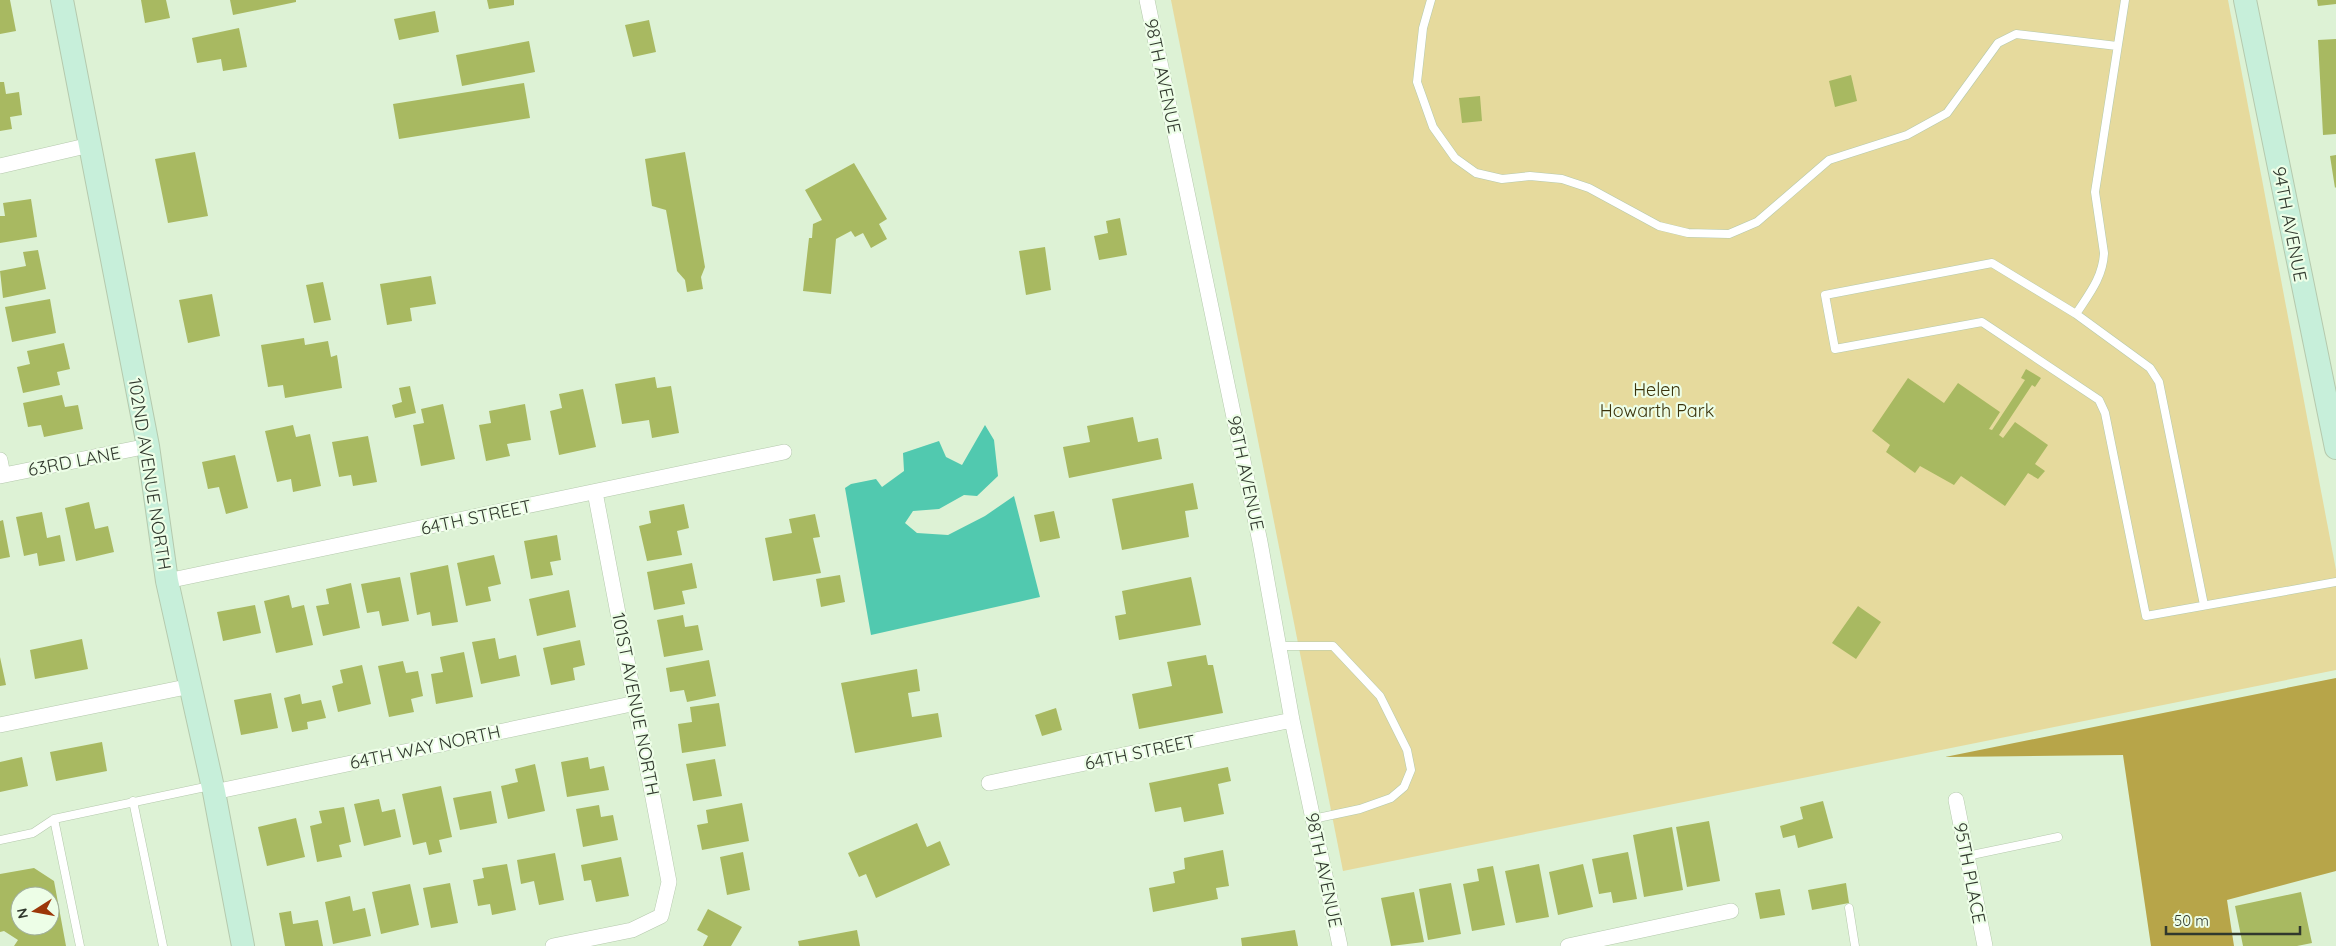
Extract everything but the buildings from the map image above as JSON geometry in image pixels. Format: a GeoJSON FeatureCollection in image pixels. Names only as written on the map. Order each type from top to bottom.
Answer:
{"type":"FeatureCollection","features":[{"type":"Feature","properties":{"kind":"street","name":"102ND AVENUE NORTH"},"geometry":{"type":"LineString","coordinates":[[62,0],[148,446],[167,581],[213,789],[243,946]]}},
{"type":"Feature","properties":{"kind":"street","name":"98TH AVENUE"},"geometry":{"type":"LineString","coordinates":[[1147,0],[1260,542],[1292,720],[1340,946]]}},
{"type":"Feature","properties":{"kind":"street","name":"94TH AVENUE"},"geometry":{"type":"LineString","coordinates":[[2245,0],[2336,448]]}},
{"type":"Feature","properties":{"kind":"street"},"geometry":{"type":"LineString","coordinates":[[0,166],[90,144]]}},
{"type":"Feature","properties":{"kind":"street","name":"63RD LANE"},"geometry":{"type":"LineString","coordinates":[[2,476],[148,446]]}},
{"type":"Feature","properties":{"kind":"street","name":"64TH STREET"},"geometry":{"type":"LineString","coordinates":[[167,581],[784,452]]}},
{"type":"Feature","properties":{"kind":"street"},"geometry":{"type":"LineString","coordinates":[[0,460],[2,476]]}},
{"type":"Feature","properties":{"kind":"street","name":"101ST AVENUE NORTH"},"geometry":{"type":"LineString","coordinates":[[553,946],[632,930],[661,916],[669,882],[595,492]]}},
{"type":"Feature","properties":{"kind":"street"},"geometry":{"type":"LineString","coordinates":[[0,725],[191,686]]}},
{"type":"Feature","properties":{"kind":"street","name":"64TH WAY NORTH"},"geometry":{"type":"LineString","coordinates":[[213,789],[636,702]]}},
{"type":"Feature","properties":{"kind":"street","name":"64TH STREET"},"geometry":{"type":"LineString","coordinates":[[989,783],[1292,720]]}},
{"type":"Feature","properties":{"kind":"street","name":"95TH PLACE"},"geometry":{"type":"LineString","coordinates":[[1956,800],[1985,946]]}},
{"type":"Feature","properties":{"kind":"street"},"geometry":{"type":"LineString","coordinates":[[1568,946],[1731,911]]}},
{"type":"Feature","properties":{"kind":"lane"},"geometry":{"type":"LineString","coordinates":[[1431,0],[1423,28],[1417,82],[1433,127],[1455,158],[1476,173],[1502,179],[1530,176],[1562,179],[1589,188],[1659,226],[1688,234],[1729,234],[1757,222],[1828,160],[1907,135],[1947,113],[1998,43],[2016,34],[2117,46]]}},
{"type":"Feature","properties":{"kind":"lane"},"geometry":{"type":"LineString","coordinates":[[2076,314],[2099,279],[2104,262],[2095,192],[2125,0]]}},
{"type":"Feature","properties":{"kind":"lane"},"geometry":{"type":"LineString","coordinates":[[2204,605],[2159,382],[2150,368],[2076,314],[1992,263],[1825,295],[1835,349],[1982,322],[2099,400],[2105,413],[2146,616],[2336,582]]}},
{"type":"Feature","properties":{"kind":"lane"},"geometry":{"type":"LineString","coordinates":[[1278,646],[1333,646],[1380,696],[1407,750],[1411,770],[1404,787],[1391,798],[1360,809],[1313,819]]}},
{"type":"Feature","properties":{"kind":"lane"},"geometry":{"type":"LineString","coordinates":[[0,840],[33,833],[54,819],[134,801],[213,789]]}},
{"type":"Feature","properties":{"kind":"lane"},"geometry":{"type":"LineString","coordinates":[[134,801],[162,946]]}},
{"type":"Feature","properties":{"kind":"lane"},"geometry":{"type":"LineString","coordinates":[[54,819],[80,946]]}},
{"type":"Feature","properties":{"kind":"lane"},"geometry":{"type":"LineString","coordinates":[[1967,856],[2058,837]]}},
{"type":"Feature","properties":{"kind":"lane"},"geometry":{"type":"LineString","coordinates":[[1849,908],[1855,946]]}},
{"type":"Feature","properties":{"kind":"green space","name":"Helen Howarth Park"},"geometry":{"type":"Polygon","coordinates":[[[1171,0],[2228,0],[2336,570],[2336,670],[1343,871],[1171,0]]]}},
{"type":"Feature","properties":{"kind":"shaded area"},"geometry":{"type":"Polygon","coordinates":[[[2336,678],[2336,871],[2227,900],[2234,946],[2151,946],[2123,755],[1945,757],[2336,678]]]}},
{"type":"Feature","properties":{"kind":"water"},"geometry":{"type":"Polygon","coordinates":[[[985,425],[994,440],[998,476],[977,496],[964,495],[939,509],[913,511],[905,523],[917,533],[948,535],[985,516],[1014,496],[1040,597],[871,635],[845,488],[851,484],[876,479],[882,487],[904,471],[903,453],[939,441],[946,457],[962,465],[985,425]]]}}]}
